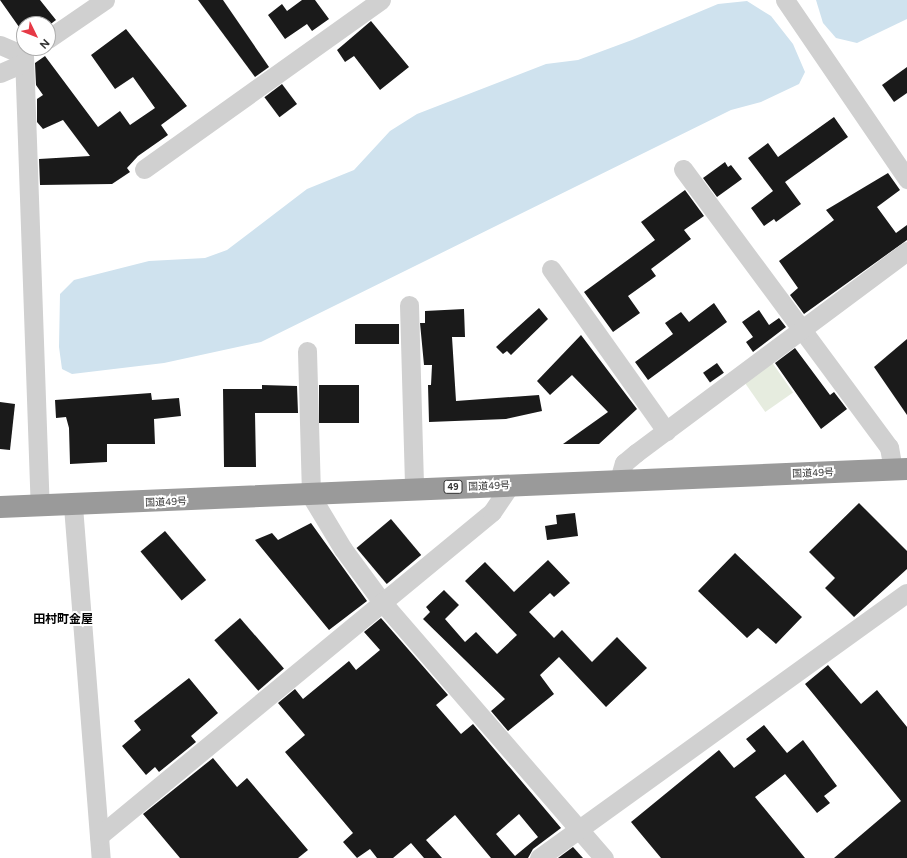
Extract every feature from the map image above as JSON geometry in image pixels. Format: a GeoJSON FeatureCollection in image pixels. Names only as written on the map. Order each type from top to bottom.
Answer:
{"type":"FeatureCollection","features":[{"type":"Feature","properties":{"kind":"highway","name":"国道49号"},"geometry":{"type":"LineString","coordinates":[[0,507],[73,506],[311,496],[414,489],[900,469]]}},
{"type":"Feature","properties":{"kind":"street"},"geometry":{"type":"LineString","coordinates":[[56,34],[105,0]]}},
{"type":"Feature","properties":{"kind":"street"},"geometry":{"type":"LineString","coordinates":[[144,169],[382,0]]}},
{"type":"Feature","properties":{"kind":"street"},"geometry":{"type":"LineString","coordinates":[[785,0],[907,179]]}},
{"type":"Feature","properties":{"kind":"street"},"geometry":{"type":"LineString","coordinates":[[0,45],[16,51]]}},
{"type":"Feature","properties":{"kind":"street"},"geometry":{"type":"LineString","coordinates":[[0,73],[28,56],[40,506]]}},
{"type":"Feature","properties":{"kind":"street"},"geometry":{"type":"LineString","coordinates":[[683,169],[890,447],[900,469]]}},
{"type":"Feature","properties":{"kind":"street"},"geometry":{"type":"LineString","coordinates":[[619,480],[624,463],[907,251]]}},
{"type":"Feature","properties":{"kind":"street"},"geometry":{"type":"LineString","coordinates":[[550,268],[666,431]]}},
{"type":"Feature","properties":{"kind":"street"},"geometry":{"type":"LineString","coordinates":[[409,305],[414,489]]}},
{"type":"Feature","properties":{"kind":"street"},"geometry":{"type":"LineString","coordinates":[[307,351],[311,496],[343,549],[382,602],[604,858]]}},
{"type":"Feature","properties":{"kind":"street"},"geometry":{"type":"LineString","coordinates":[[99,836],[492,512],[510,486]]}},
{"type":"Feature","properties":{"kind":"street"},"geometry":{"type":"LineString","coordinates":[[73,506],[101,858]]}},
{"type":"Feature","properties":{"kind":"street"},"geometry":{"type":"LineString","coordinates":[[538,858],[907,593]]}},
{"type":"Feature","properties":{"kind":"shaded area"},"geometry":{"type":"Polygon","coordinates":[[[769,358],[793,392],[765,412],[741,378],[769,358]]]}},
{"type":"Feature","properties":{"kind":"water"},"geometry":{"type":"Polygon","coordinates":[[[816,0],[907,0],[907,19],[857,43],[836,38],[823,23],[816,0]]]}},
{"type":"Feature","properties":{"kind":"water"},"geometry":{"type":"Polygon","coordinates":[[[747,1],[771,16],[793,44],[805,72],[799,84],[761,102],[731,110],[261,342],[164,363],[72,374],[62,369],[59,347],[60,294],[74,280],[149,261],[205,258],[227,250],[307,189],[354,170],[390,131],[417,114],[546,64],[578,60],[632,40],[718,4],[747,1]]]}},
{"type":"Feature","properties":{"kind":"building"},"geometry":{"type":"Polygon","coordinates":[[[0,0],[40,0],[53,16],[16,16],[16,23],[0,0]]]}},
{"type":"Feature","properties":{"kind":"building"},"geometry":{"type":"Polygon","coordinates":[[[198,0],[223,0],[269,67],[255,77],[198,0]]]}},
{"type":"Feature","properties":{"kind":"building"},"geometry":{"type":"Polygon","coordinates":[[[302,0],[315,0],[329,19],[312,31],[307,24],[285,39],[268,15],[282,4],[287,11],[302,0]]]}},
{"type":"Feature","properties":{"kind":"building"},"geometry":{"type":"Polygon","coordinates":[[[371,21],[409,67],[380,90],[354,56],[345,62],[337,50],[371,21]]]}},
{"type":"Feature","properties":{"kind":"building"},"geometry":{"type":"Polygon","coordinates":[[[126,29],[187,106],[161,125],[168,135],[138,156],[127,168],[130,172],[112,184],[40,185],[39,159],[90,156],[63,120],[43,129],[37,122],[37,99],[43,95],[36,85],[35,63],[45,56],[98,127],[120,111],[130,125],[155,108],[133,77],[115,89],[91,55],[126,29]]]}},
{"type":"Feature","properties":{"kind":"building"},"geometry":{"type":"Polygon","coordinates":[[[907,67],[907,93],[894,102],[882,85],[907,67]]]}},
{"type":"Feature","properties":{"kind":"building"},"geometry":{"type":"Polygon","coordinates":[[[282,84],[297,104],[279,117],[264,97],[282,84]]]}},
{"type":"Feature","properties":{"kind":"building"},"geometry":{"type":"Polygon","coordinates":[[[834,117],[848,137],[785,182],[801,204],[776,222],[774,219],[764,226],[751,208],[773,191],[748,158],[768,143],[778,157],[834,117]]]}},
{"type":"Feature","properties":{"kind":"building"},"geometry":{"type":"Polygon","coordinates":[[[725,162],[728,167],[731,165],[742,179],[717,197],[703,178],[725,162]]]}},
{"type":"Feature","properties":{"kind":"building"},"geometry":{"type":"Polygon","coordinates":[[[888,173],[900,190],[877,207],[896,233],[907,225],[907,240],[804,314],[790,295],[798,288],[779,261],[834,220],[826,210],[888,173]]]}},
{"type":"Feature","properties":{"kind":"building"},"geometry":{"type":"Polygon","coordinates":[[[685,190],[704,216],[684,230],[691,239],[651,269],[656,276],[628,296],[640,313],[613,332],[584,292],[655,240],[641,222],[685,190]]]}},
{"type":"Feature","properties":{"kind":"building"},"geometry":{"type":"Polygon","coordinates":[[[714,303],[727,322],[648,380],[635,362],[673,334],[665,323],[681,312],[689,322],[714,303]]]}},
{"type":"Feature","properties":{"kind":"building"},"geometry":{"type":"Polygon","coordinates":[[[539,308],[548,319],[511,355],[507,351],[503,354],[496,347],[539,308]]]}},
{"type":"Feature","properties":{"kind":"building"},"geometry":{"type":"Polygon","coordinates":[[[464,309],[465,337],[452,337],[456,401],[539,395],[542,411],[506,419],[429,422],[428,385],[431,385],[432,365],[424,365],[420,323],[425,323],[425,311],[464,309]]]}},
{"type":"Feature","properties":{"kind":"building"},"geometry":{"type":"Polygon","coordinates":[[[759,310],[769,325],[779,318],[786,327],[753,352],[746,342],[753,337],[742,322],[759,310]]]}},
{"type":"Feature","properties":{"kind":"building"},"geometry":{"type":"Polygon","coordinates":[[[355,324],[399,324],[399,344],[355,344],[355,324]]]}},
{"type":"Feature","properties":{"kind":"building"},"geometry":{"type":"Polygon","coordinates":[[[581,335],[637,409],[599,444],[563,444],[608,412],[572,375],[550,395],[537,381],[581,335]]]}},
{"type":"Feature","properties":{"kind":"building"},"geometry":{"type":"Polygon","coordinates":[[[907,339],[907,415],[874,367],[907,339]]]}},
{"type":"Feature","properties":{"kind":"building"},"geometry":{"type":"Polygon","coordinates":[[[795,348],[830,395],[834,392],[847,409],[821,429],[775,363],[795,348]]]}},
{"type":"Feature","properties":{"kind":"building"},"geometry":{"type":"Polygon","coordinates":[[[717,363],[724,373],[710,383],[703,373],[717,363]]]}},
{"type":"Feature","properties":{"kind":"building"},"geometry":{"type":"Polygon","coordinates":[[[262,385],[297,386],[298,413],[255,413],[256,467],[224,467],[223,389],[262,389],[262,385]]]}},
{"type":"Feature","properties":{"kind":"building"},"geometry":{"type":"Polygon","coordinates":[[[319,385],[359,385],[359,423],[319,423],[319,385]]]}},
{"type":"Feature","properties":{"kind":"building"},"geometry":{"type":"Polygon","coordinates":[[[151,393],[152,400],[179,398],[181,416],[154,419],[155,444],[107,444],[107,462],[70,464],[69,428],[66,417],[56,418],[55,400],[151,393]]]}},
{"type":"Feature","properties":{"kind":"building"},"geometry":{"type":"Polygon","coordinates":[[[0,402],[15,404],[10,450],[0,449],[0,402]]]}},
{"type":"Feature","properties":{"kind":"building"},"geometry":{"type":"Polygon","coordinates":[[[859,503],[907,551],[907,569],[854,617],[825,588],[835,578],[809,552],[859,503]]]}},
{"type":"Feature","properties":{"kind":"building"},"geometry":{"type":"Polygon","coordinates":[[[575,513],[578,536],[547,540],[545,526],[557,524],[556,515],[575,513]]]}},
{"type":"Feature","properties":{"kind":"building"},"geometry":{"type":"Polygon","coordinates":[[[391,519],[421,555],[387,584],[357,548],[391,519]]]}},
{"type":"Feature","properties":{"kind":"building"},"geometry":{"type":"Polygon","coordinates":[[[311,523],[367,601],[329,630],[255,540],[272,533],[278,540],[311,523]]]}},
{"type":"Feature","properties":{"kind":"building"},"geometry":{"type":"Polygon","coordinates":[[[165,531],[206,580],[182,601],[140,552],[165,531]]]}},
{"type":"Feature","properties":{"kind":"building"},"geometry":{"type":"Polygon","coordinates":[[[735,553],[802,617],[776,644],[758,628],[747,638],[698,591],[735,553]]]}},
{"type":"Feature","properties":{"kind":"building"},"geometry":{"type":"Polygon","coordinates":[[[548,560],[570,583],[554,597],[550,593],[529,612],[554,638],[562,630],[592,662],[617,637],[647,668],[606,707],[559,657],[540,675],[554,694],[508,731],[491,711],[505,699],[423,619],[430,612],[426,607],[444,590],[459,605],[445,619],[465,642],[476,632],[497,654],[517,635],[465,581],[485,562],[514,592],[548,560]]]}},
{"type":"Feature","properties":{"kind":"building"},"geometry":{"type":"Polygon","coordinates":[[[240,618],[284,669],[258,691],[214,640],[240,618]]]}},
{"type":"Feature","properties":{"kind":"building"},"geometry":{"type":"Polygon","coordinates":[[[381,618],[448,695],[436,705],[461,734],[473,724],[561,828],[533,849],[528,858],[491,858],[455,815],[426,840],[442,858],[424,858],[411,843],[393,858],[377,858],[370,849],[357,858],[343,842],[353,833],[285,752],[305,735],[278,703],[295,689],[303,699],[349,661],[356,670],[380,650],[364,632],[381,618]],[[519,814],[496,834],[515,856],[538,837],[519,814]]]}},
{"type":"Feature","properties":{"kind":"building"},"geometry":{"type":"Polygon","coordinates":[[[828,665],[861,704],[877,690],[907,727],[907,858],[834,858],[901,801],[805,684],[828,665]]]}},
{"type":"Feature","properties":{"kind":"building"},"geometry":{"type":"Polygon","coordinates":[[[189,678],[218,713],[191,736],[196,742],[159,772],[155,767],[146,775],[122,746],[141,730],[134,721],[189,678]]]}},
{"type":"Feature","properties":{"kind":"building"},"geometry":{"type":"Polygon","coordinates":[[[764,725],[787,753],[803,740],[837,786],[824,796],[830,803],[817,813],[785,774],[755,797],[805,858],[661,858],[631,822],[719,750],[734,768],[756,751],[746,739],[764,725]]]}},
{"type":"Feature","properties":{"kind":"building"},"geometry":{"type":"Polygon","coordinates":[[[213,758],[237,787],[247,778],[308,850],[298,858],[180,858],[143,814],[213,758]]]}},
{"type":"Feature","properties":{"kind":"building"},"geometry":{"type":"Polygon","coordinates":[[[573,847],[583,858],[558,858],[573,847]]]}},
{"type":"Feature","properties":{"kind":"district","name":"田村町金屋"},"geometry":{"type":"Point","coordinates":[63,620]}}]}
